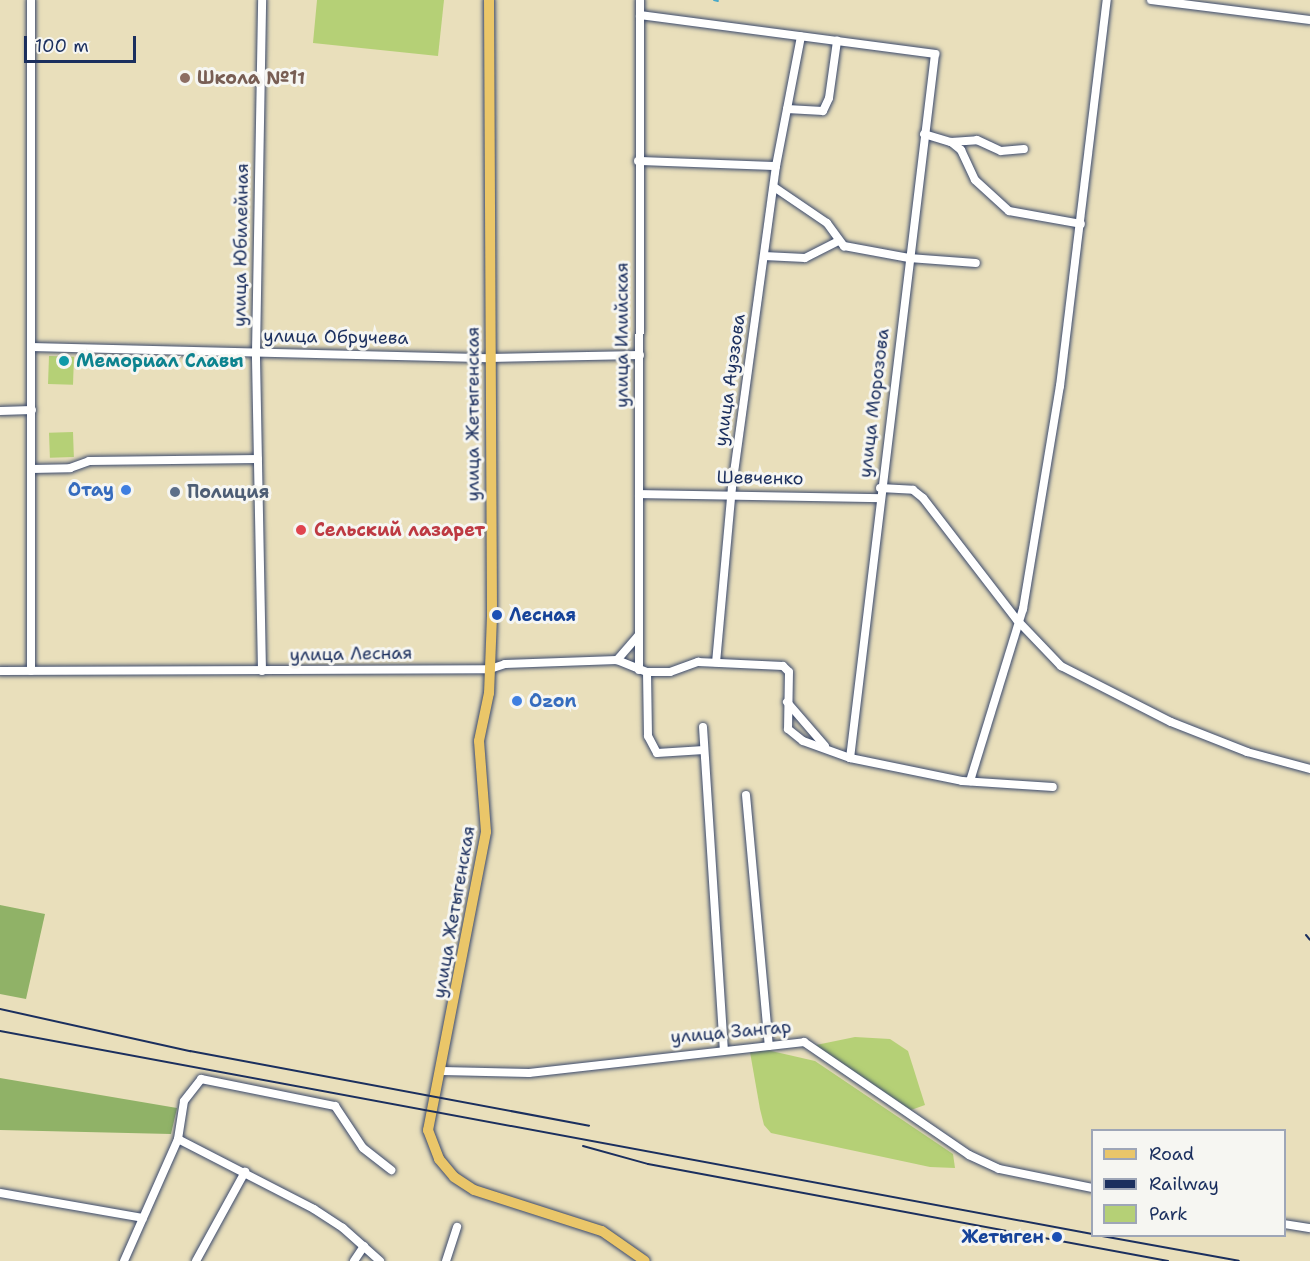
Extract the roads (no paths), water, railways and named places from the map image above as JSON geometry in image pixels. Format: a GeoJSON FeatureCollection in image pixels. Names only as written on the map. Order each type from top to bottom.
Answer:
{"type":"FeatureCollection","features":[{"type":"Feature","properties":{"kind":"main road","name":"улица Жетыгенская"},"geometry":{"type":"LineString","coordinates":[[489,0],[490,669],[480,741],[486,832],[442,1071],[428,1130],[439,1160],[454,1177],[481,1193],[602,1231],[645,1261]]}},
{"type":"Feature","properties":{"kind":"street"},"geometry":{"type":"LineString","coordinates":[[31,0],[32,671]]}},
{"type":"Feature","properties":{"kind":"street","name":"улица Юбилейная"},"geometry":{"type":"LineString","coordinates":[[262,0],[256,352],[262,671]]}},
{"type":"Feature","properties":{"kind":"street","name":"улица Илийская"},"geometry":{"type":"LineString","coordinates":[[640,0],[638,636],[648,736],[657,753],[704,750]]}},
{"type":"Feature","properties":{"kind":"street"},"geometry":{"type":"LineString","coordinates":[[970,781],[989,728],[1017,620],[1023,609],[1054,426],[1081,224],[1095,77],[1107,0]]}},
{"type":"Feature","properties":{"kind":"street"},"geometry":{"type":"LineString","coordinates":[[1151,0],[1310,20]]}},
{"type":"Feature","properties":{"kind":"street"},"geometry":{"type":"LineString","coordinates":[[640,15],[837,40],[829,98],[823,111],[787,109]]}},
{"type":"Feature","properties":{"kind":"street","name":"улица Ауэзова"},"geometry":{"type":"LineString","coordinates":[[716,662],[732,494],[776,166],[801,36]]}},
{"type":"Feature","properties":{"kind":"street","name":"улица Морозова"},"geometry":{"type":"LineString","coordinates":[[837,40],[935,54],[880,488],[850,758]]}},
{"type":"Feature","properties":{"kind":"street"},"geometry":{"type":"LineString","coordinates":[[924,134],[951,142],[977,140],[1001,151],[1024,149]]}},
{"type":"Feature","properties":{"kind":"street"},"geometry":{"type":"LineString","coordinates":[[951,142],[967,158],[983,190],[1009,211],[1081,224]]}},
{"type":"Feature","properties":{"kind":"street"},"geometry":{"type":"LineString","coordinates":[[638,161],[693,165],[776,166]]}},
{"type":"Feature","properties":{"kind":"street"},"geometry":{"type":"LineString","coordinates":[[774,187],[827,223],[838,241],[844,246],[909,258],[976,263]]}},
{"type":"Feature","properties":{"kind":"street"},"geometry":{"type":"LineString","coordinates":[[764,255],[805,258],[838,241]]}},
{"type":"Feature","properties":{"kind":"street","name":"улица Обручева"},"geometry":{"type":"LineString","coordinates":[[31,347],[489,358],[639,355]]}},
{"type":"Feature","properties":{"kind":"street"},"geometry":{"type":"LineString","coordinates":[[0,411],[32,410]]}},
{"type":"Feature","properties":{"kind":"street"},"geometry":{"type":"LineString","coordinates":[[31,469],[70,468],[89,461],[258,459]]}},
{"type":"Feature","properties":{"kind":"street"},"geometry":{"type":"LineString","coordinates":[[880,488],[906,489],[923,498],[1017,620],[1061,666],[1102,690],[1246,752],[1310,769]]}},
{"type":"Feature","properties":{"kind":"street","name":"Шевченко"},"geometry":{"type":"LineString","coordinates":[[639,494],[880,498]]}},
{"type":"Feature","properties":{"kind":"street"},"geometry":{"type":"LineString","coordinates":[[617,660],[638,636]]}},
{"type":"Feature","properties":{"kind":"street","name":"улица Лесная"},"geometry":{"type":"LineString","coordinates":[[0,671],[490,669],[505,664],[617,660],[643,671],[670,672],[698,662],[716,662]]}},
{"type":"Feature","properties":{"kind":"street"},"geometry":{"type":"LineString","coordinates":[[716,662],[786,667],[788,729],[803,741],[825,746],[850,758],[970,781],[1053,787]]}},
{"type":"Feature","properties":{"kind":"street"},"geometry":{"type":"LineString","coordinates":[[787,702],[825,746]]}},
{"type":"Feature","properties":{"kind":"street"},"geometry":{"type":"LineString","coordinates":[[703,728],[724,1049]]}},
{"type":"Feature","properties":{"kind":"street"},"geometry":{"type":"LineString","coordinates":[[746,795],[769,1046]]}},
{"type":"Feature","properties":{"kind":"street","name":"улица Зангар"},"geometry":{"type":"LineString","coordinates":[[442,1071],[529,1073],[724,1049],[804,1042],[969,1155],[999,1169],[1091,1188]]}},
{"type":"Feature","properties":{"kind":"street"},"geometry":{"type":"LineString","coordinates":[[124,1261],[178,1139],[184,1101],[201,1079],[335,1106],[363,1148],[391,1170]]}},
{"type":"Feature","properties":{"kind":"street"},"geometry":{"type":"LineString","coordinates":[[178,1139],[314,1209],[364,1246],[380,1261]]}},
{"type":"Feature","properties":{"kind":"street"},"geometry":{"type":"LineString","coordinates":[[196,1261],[245,1172]]}},
{"type":"Feature","properties":{"kind":"street"},"geometry":{"type":"LineString","coordinates":[[0,1193],[143,1218]]}},
{"type":"Feature","properties":{"kind":"street"},"geometry":{"type":"LineString","coordinates":[[1286,1224],[1310,1227]]}},
{"type":"Feature","properties":{"kind":"street"},"geometry":{"type":"LineString","coordinates":[[446,1261],[457,1227]]}},
{"type":"Feature","properties":{"kind":"street"},"geometry":{"type":"LineString","coordinates":[[354,1261],[364,1246]]}},
{"type":"Feature","properties":{"kind":"waterway"},"geometry":{"type":"LineString","coordinates":[[714,0],[718,1]]}},
{"type":"Feature","properties":{"kind":"railway"},"geometry":{"type":"LineString","coordinates":[[1306,935],[1310,940]]}},
{"type":"Feature","properties":{"kind":"railway"},"geometry":{"type":"LineString","coordinates":[[0,1009],[190,1051],[589,1126]]}},
{"type":"Feature","properties":{"kind":"railway"},"geometry":{"type":"LineString","coordinates":[[0,1031],[1091,1234]]}},
{"type":"Feature","properties":{"kind":"railway"},"geometry":{"type":"LineString","coordinates":[[583,1146],[648,1164],[1168,1261]]}},
{"type":"Feature","properties":{"kind":"railway"},"geometry":{"type":"LineString","coordinates":[[1107,1237],[1239,1261]]}},
{"type":"Feature","properties":{"kind":"place","name":"Школа №11"},"geometry":{"type":"Point","coordinates":[185,78]}},
{"type":"Feature","properties":{"kind":"place","name":"Мемориал Славы"},"geometry":{"type":"Point","coordinates":[64,361]}},
{"type":"Feature","properties":{"kind":"place","name":"Отау"},"geometry":{"type":"Point","coordinates":[126,490]}},
{"type":"Feature","properties":{"kind":"place","name":"Полиция"},"geometry":{"type":"Point","coordinates":[175,492]}},
{"type":"Feature","properties":{"kind":"place","name":"Сельский лазарет"},"geometry":{"type":"Point","coordinates":[301,530]}},
{"type":"Feature","properties":{"kind":"place","name":"Лесная"},"geometry":{"type":"Point","coordinates":[497,615]}},
{"type":"Feature","properties":{"kind":"place","name":"Ozon"},"geometry":{"type":"Point","coordinates":[517,701]}},
{"type":"Feature","properties":{"kind":"place","name":"Жетыген"},"geometry":{"type":"Point","coordinates":[1057,1237]}}]}
